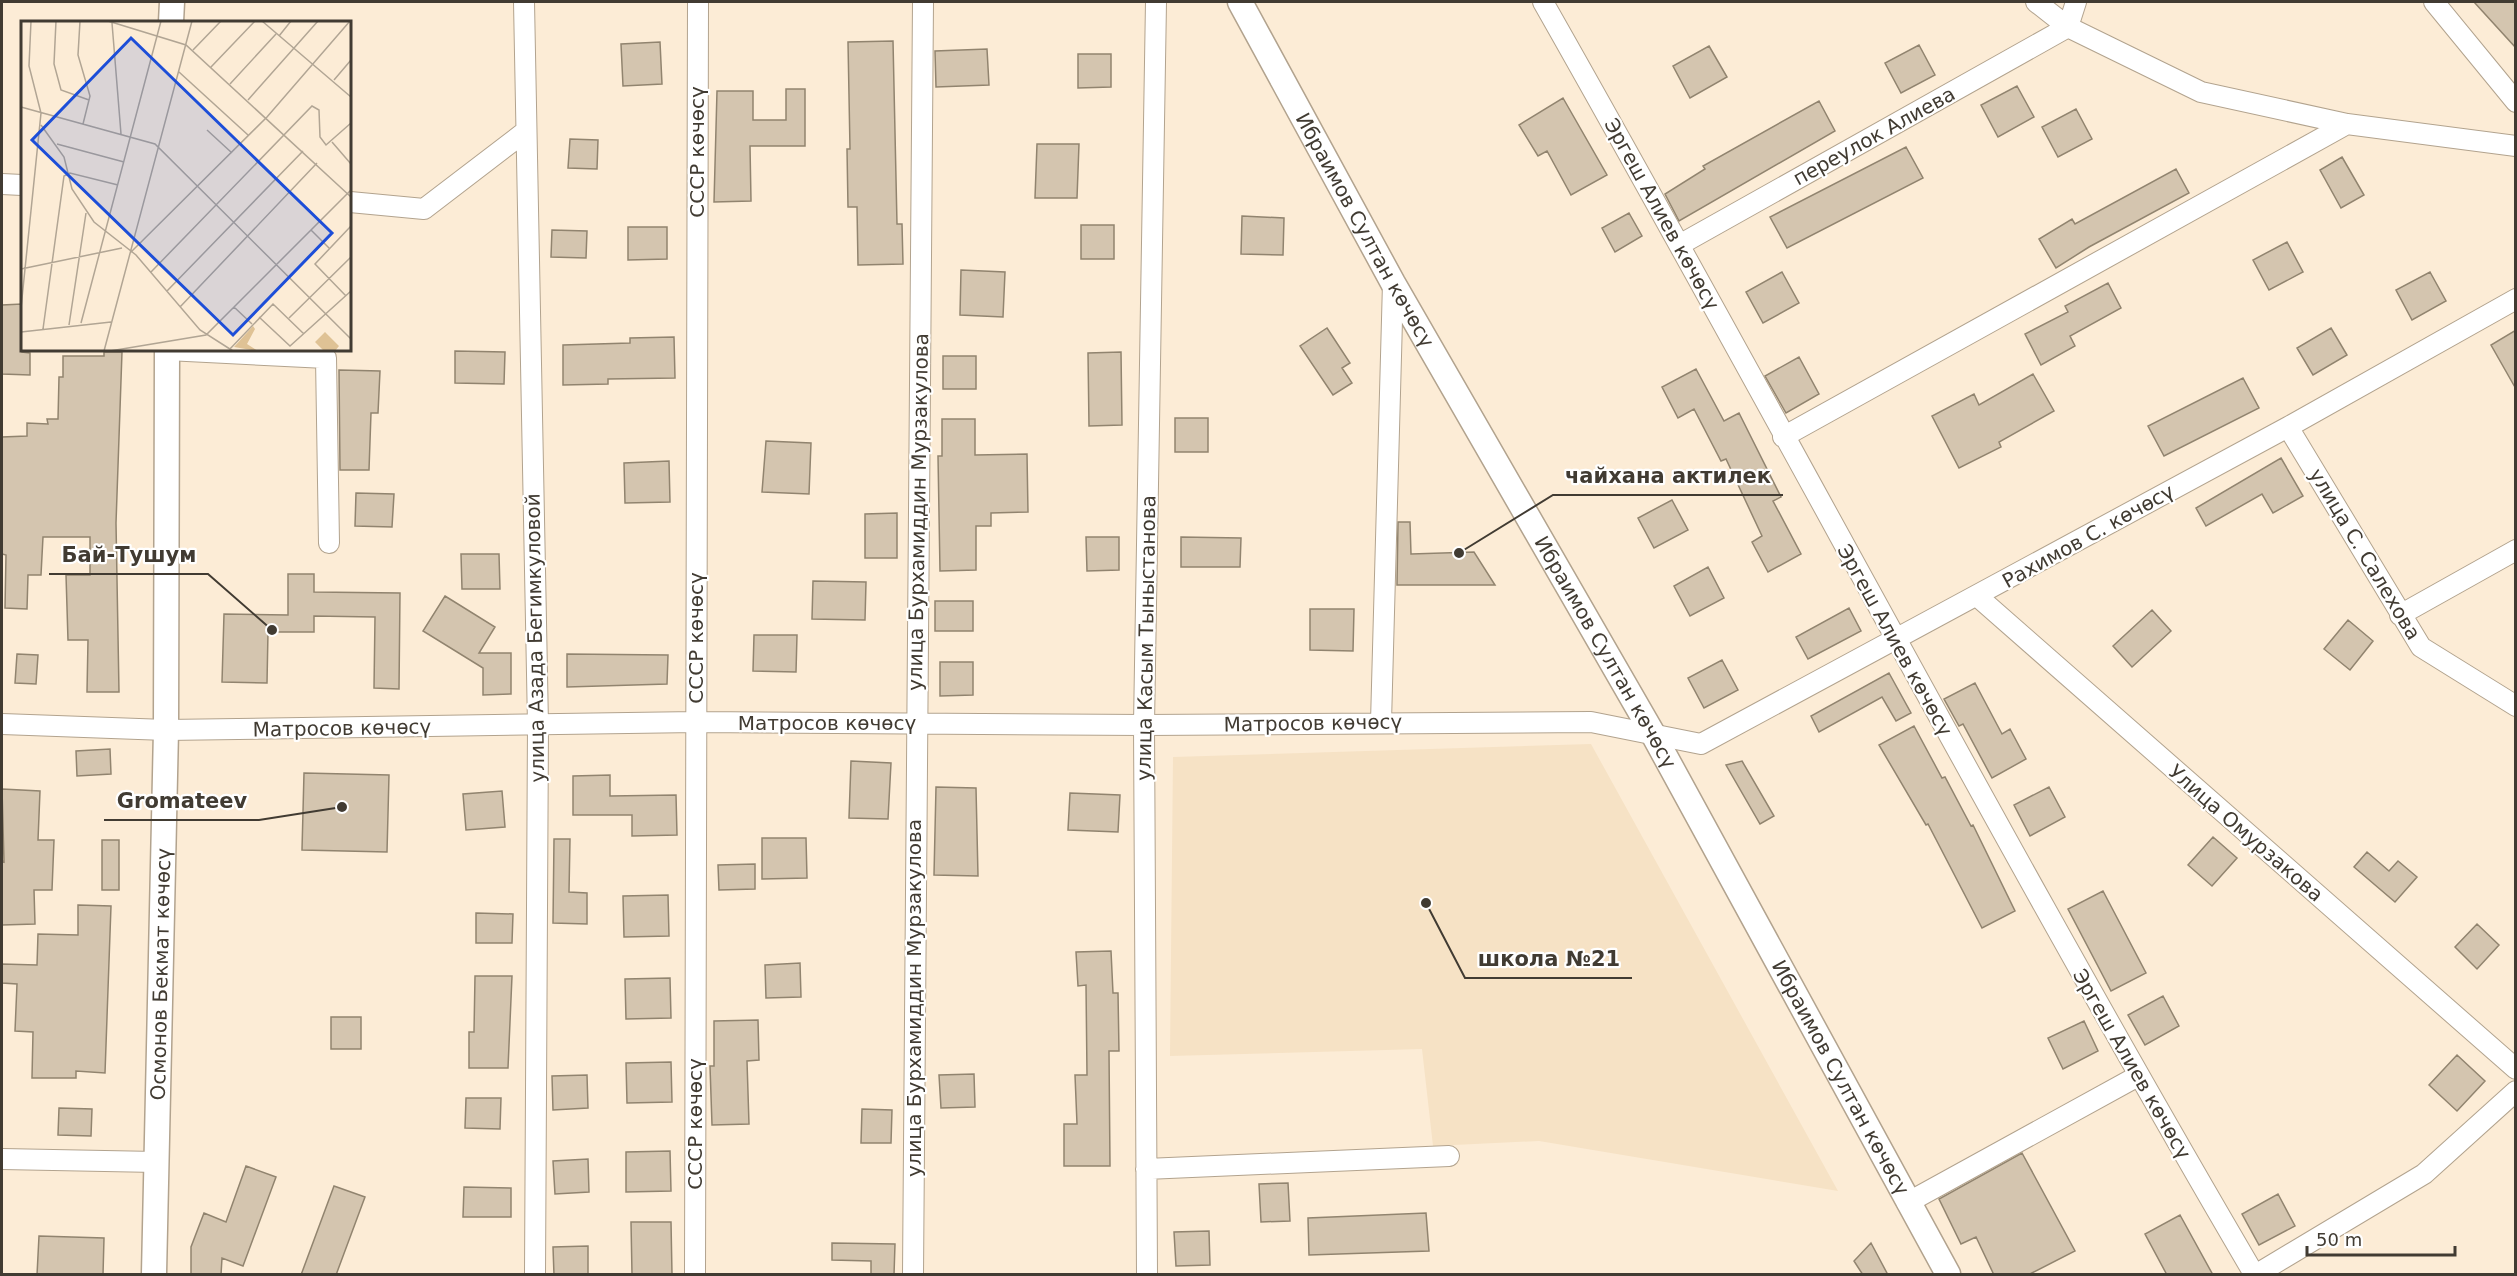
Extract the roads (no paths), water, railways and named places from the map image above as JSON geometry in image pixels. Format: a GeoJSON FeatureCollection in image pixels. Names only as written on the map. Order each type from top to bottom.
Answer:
{"type":"FeatureCollection","features":[{"type":"Feature","properties":{"kind":"main road"},"geometry":{"type":"LineString","coordinates":[[171,21],[172,2]]}},
{"type":"Feature","properties":{"kind":"main road","name":"Ибраимов Султан көчөсү"},"geometry":{"type":"LineString","coordinates":[[1240,2],[1393,283],[1653,734],[1948,1275]]}},
{"type":"Feature","properties":{"kind":"main road","name":"Осмонов Бекмат көчөсү"},"geometry":{"type":"LineString","coordinates":[[154,1275],[166,730],[167,351]]}},
{"type":"Feature","properties":{"kind":"street","name":"улица Азада Бегимкуловой"},"geometry":{"type":"LineString","coordinates":[[524,2],[537,726],[535,1275]]}},
{"type":"Feature","properties":{"kind":"street","name":"СССР көчөсү"},"geometry":{"type":"LineString","coordinates":[[695,1275],[698,2]]}},
{"type":"Feature","properties":{"kind":"street","name":"улица Бурхамиддин Мурзакулова"},"geometry":{"type":"LineString","coordinates":[[913,1275],[923,2]]}},
{"type":"Feature","properties":{"kind":"street","name":"улица Касым Тыныстанова"},"geometry":{"type":"LineString","coordinates":[[1147,1275],[1144,725],[1156,2]]}},
{"type":"Feature","properties":{"kind":"street","name":"Эргеш Алиев көчөсү"},"geometry":{"type":"LineString","coordinates":[[1543,2],[1681,244],[1783,437],[2138,1076],[2255,1275]]}},
{"type":"Feature","properties":{"kind":"street"},"geometry":{"type":"LineString","coordinates":[[2036,2],[2068,27],[2201,92],[2347,124],[2516,146]]}},
{"type":"Feature","properties":{"kind":"street"},"geometry":{"type":"LineString","coordinates":[[2068,27],[2076,2]]}},
{"type":"Feature","properties":{"kind":"street"},"geometry":{"type":"LineString","coordinates":[[2434,2],[2516,102]]}},
{"type":"Feature","properties":{"kind":"street","name":"переулок Алиева"},"geometry":{"type":"LineString","coordinates":[[1681,244],[2068,27]]}},
{"type":"Feature","properties":{"kind":"street"},"geometry":{"type":"LineString","coordinates":[[1783,437],[2347,124]]}},
{"type":"Feature","properties":{"kind":"street"},"geometry":{"type":"LineString","coordinates":[[351,202],[424,209],[526,131]]}},
{"type":"Feature","properties":{"kind":"street"},"geometry":{"type":"LineString","coordinates":[[2,184],[21,185]]}},
{"type":"Feature","properties":{"kind":"street"},"geometry":{"type":"LineString","coordinates":[[1381,722],[1393,283]]}},
{"type":"Feature","properties":{"kind":"street","name":"Рахимов С. көчөсү"},"geometry":{"type":"LineString","coordinates":[[1653,734],[1701,744],[2288,427],[2516,299]]}},
{"type":"Feature","properties":{"kind":"street"},"geometry":{"type":"LineString","coordinates":[[187,351],[326,358],[329,543]]}},
{"type":"Feature","properties":{"kind":"street","name":"улица С. Салехова"},"geometry":{"type":"LineString","coordinates":[[2288,427],[2421,647],[2516,706]]}},
{"type":"Feature","properties":{"kind":"street"},"geometry":{"type":"LineString","coordinates":[[2400,615],[2516,550]]}},
{"type":"Feature","properties":{"kind":"street","name":"Улица Омурзакова"},"geometry":{"type":"LineString","coordinates":[[1977,596],[2516,1069]]}},
{"type":"Feature","properties":{"kind":"street","name":"Матросов көчөсү"},"geometry":{"type":"LineString","coordinates":[[2,724],[166,730],[696,722],[1144,725],[1591,722],[1653,734]]}},
{"type":"Feature","properties":{"kind":"street"},"geometry":{"type":"LineString","coordinates":[[1907,1203],[2138,1076]]}},
{"type":"Feature","properties":{"kind":"street"},"geometry":{"type":"LineString","coordinates":[[2255,1275],[2424,1174],[2516,1091]]}},
{"type":"Feature","properties":{"kind":"street"},"geometry":{"type":"LineString","coordinates":[[1146,1169],[1449,1156]]}},
{"type":"Feature","properties":{"kind":"street"},"geometry":{"type":"LineString","coordinates":[[2,1158],[156,1162]]}},
{"type":"Feature","properties":{"kind":"place","name":"чайхана актилек"},"geometry":{"type":"Point","coordinates":[1459,553]}},
{"type":"Feature","properties":{"kind":"place","name":"Бай-Тушум"},"geometry":{"type":"Point","coordinates":[272,630]}},
{"type":"Feature","properties":{"kind":"place","name":"Gromateev"},"geometry":{"type":"Point","coordinates":[342,807]}},
{"type":"Feature","properties":{"kind":"place","name":"школа №21"},"geometry":{"type":"Point","coordinates":[1426,903]}}]}
